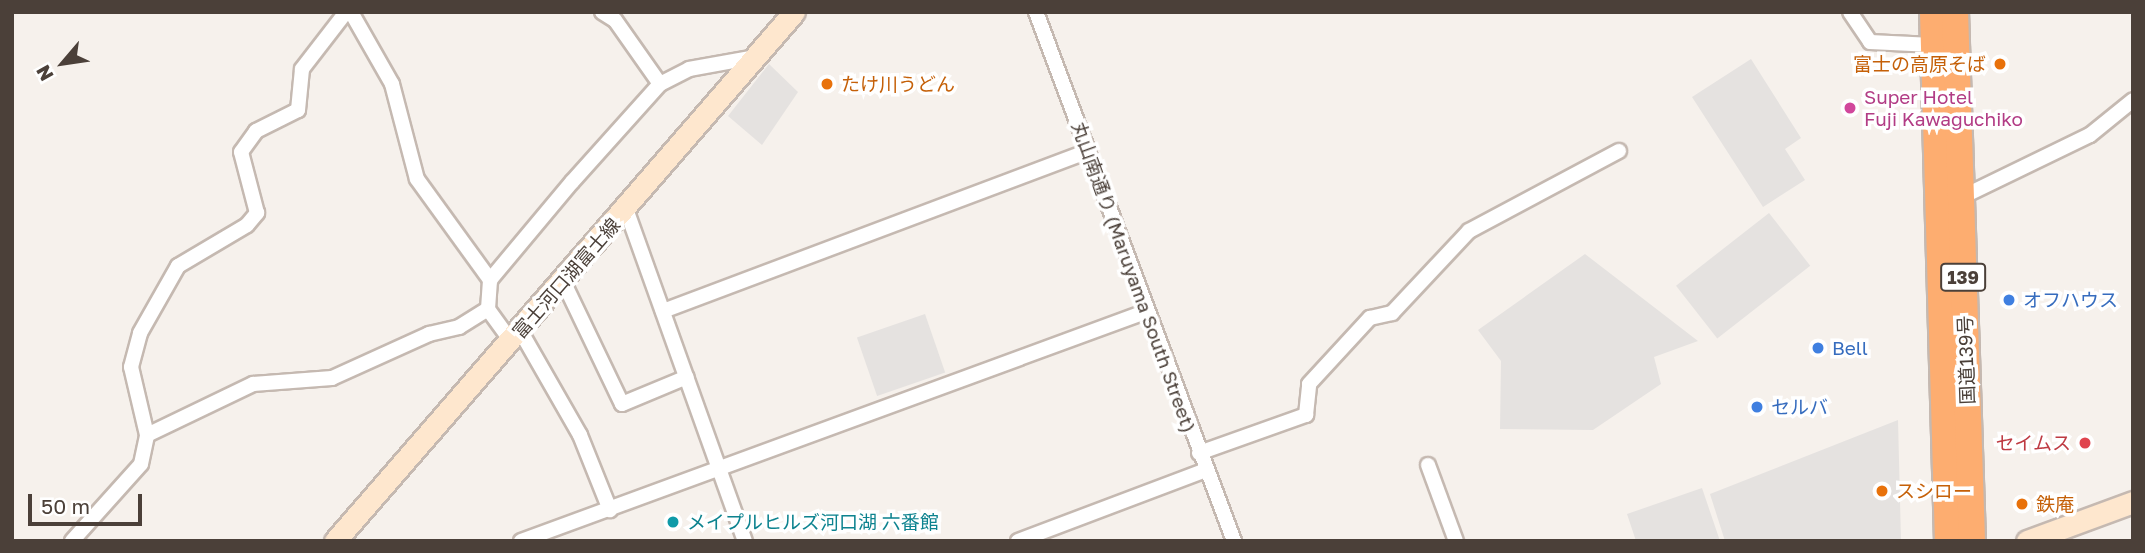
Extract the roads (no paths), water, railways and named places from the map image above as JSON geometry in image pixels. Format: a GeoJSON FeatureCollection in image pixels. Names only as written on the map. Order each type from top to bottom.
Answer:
{"type":"FeatureCollection","features":[{"type":"Feature","properties":{"kind":"highway","name":"国道139号"},"geometry":{"type":"LineString","coordinates":[[1933,12],[1948,541]]}},
{"type":"Feature","properties":{"kind":"highway","name":"国道139号"},"geometry":{"type":"LineString","coordinates":[[1955,12],[1972,541]]}},
{"type":"Feature","properties":{"kind":"main road","name":"富士河口湖富士線"},"geometry":{"type":"LineString","coordinates":[[335,541],[564,283],[794,12]]}},
{"type":"Feature","properties":{"kind":"main road"},"geometry":{"type":"LineString","coordinates":[[2027,541],[2133,502]]}},
{"type":"Feature","properties":{"kind":"street"},"geometry":{"type":"LineString","coordinates":[[72,541],[141,464],[148,435],[131,367],[140,333],[178,266],[247,225],[257,213],[241,152],[256,131],[298,110],[302,69],[348,12],[393,84],[417,179],[489,280],[488,309],[516,337],[580,435],[610,510]]}},
{"type":"Feature","properties":{"kind":"street"},"geometry":{"type":"LineString","coordinates":[[602,12],[615,20],[660,84]]}},
{"type":"Feature","properties":{"kind":"street","name":"丸山南通り (Maruyama South Street)"},"geometry":{"type":"LineString","coordinates":[[1036,12],[1145,312],[1234,541]]}},
{"type":"Feature","properties":{"kind":"street"},"geometry":{"type":"LineString","coordinates":[[1850,12],[1870,42],[1933,45]]}},
{"type":"Feature","properties":{"kind":"street"},"geometry":{"type":"LineString","coordinates":[[489,280],[660,84],[689,69],[755,57]]}},
{"type":"Feature","properties":{"kind":"street"},"geometry":{"type":"LineString","coordinates":[[1960,198],[2090,135],[2133,100]]}},
{"type":"Feature","properties":{"kind":"street"},"geometry":{"type":"LineString","coordinates":[[1199,453],[1306,415],[1309,384],[1370,318],[1392,313],[1469,231],[1619,151]]}},
{"type":"Feature","properties":{"kind":"street"},"geometry":{"type":"LineString","coordinates":[[663,311],[1087,152]]}},
{"type":"Feature","properties":{"kind":"street"},"geometry":{"type":"LineString","coordinates":[[626,209],[745,541]]}},
{"type":"Feature","properties":{"kind":"street"},"geometry":{"type":"LineString","coordinates":[[564,283],[622,404],[687,377]]}},
{"type":"Feature","properties":{"kind":"street"},"geometry":{"type":"LineString","coordinates":[[148,435],[253,384],[332,378],[429,334],[459,327],[488,309]]}},
{"type":"Feature","properties":{"kind":"street"},"geometry":{"type":"LineString","coordinates":[[521,541],[1145,312]]}},
{"type":"Feature","properties":{"kind":"street"},"geometry":{"type":"LineString","coordinates":[[1428,465],[1456,541]]}},
{"type":"Feature","properties":{"kind":"street"},"geometry":{"type":"LineString","coordinates":[[1018,541],[1206,470]]}},
{"type":"Feature","properties":{"kind":"place","name":"富士の高原そば"},"geometry":{"type":"Point","coordinates":[2000,64]}},
{"type":"Feature","properties":{"kind":"place","name":"たけ川うどん"},"geometry":{"type":"Point","coordinates":[827,84]}},
{"type":"Feature","properties":{"kind":"place","name":"Super Hotel Fuji Kawaguchiko"},"geometry":{"type":"Point","coordinates":[1850,108]}},
{"type":"Feature","properties":{"kind":"place","name":"オフハウス"},"geometry":{"type":"Point","coordinates":[2009,300]}},
{"type":"Feature","properties":{"kind":"place","name":"Bell"},"geometry":{"type":"Point","coordinates":[1818,348]}},
{"type":"Feature","properties":{"kind":"place","name":"セルバ"},"geometry":{"type":"Point","coordinates":[1757,407]}},
{"type":"Feature","properties":{"kind":"place","name":"セイムス"},"geometry":{"type":"Point","coordinates":[2085,443]}},
{"type":"Feature","properties":{"kind":"place","name":"スシロー"},"geometry":{"type":"Point","coordinates":[1882,491]}},
{"type":"Feature","properties":{"kind":"place","name":"鉄庵"},"geometry":{"type":"Point","coordinates":[2022,504]}},
{"type":"Feature","properties":{"kind":"place","name":"メイプルヒルズ河口湖 六番館"},"geometry":{"type":"Point","coordinates":[673,522]}}]}
